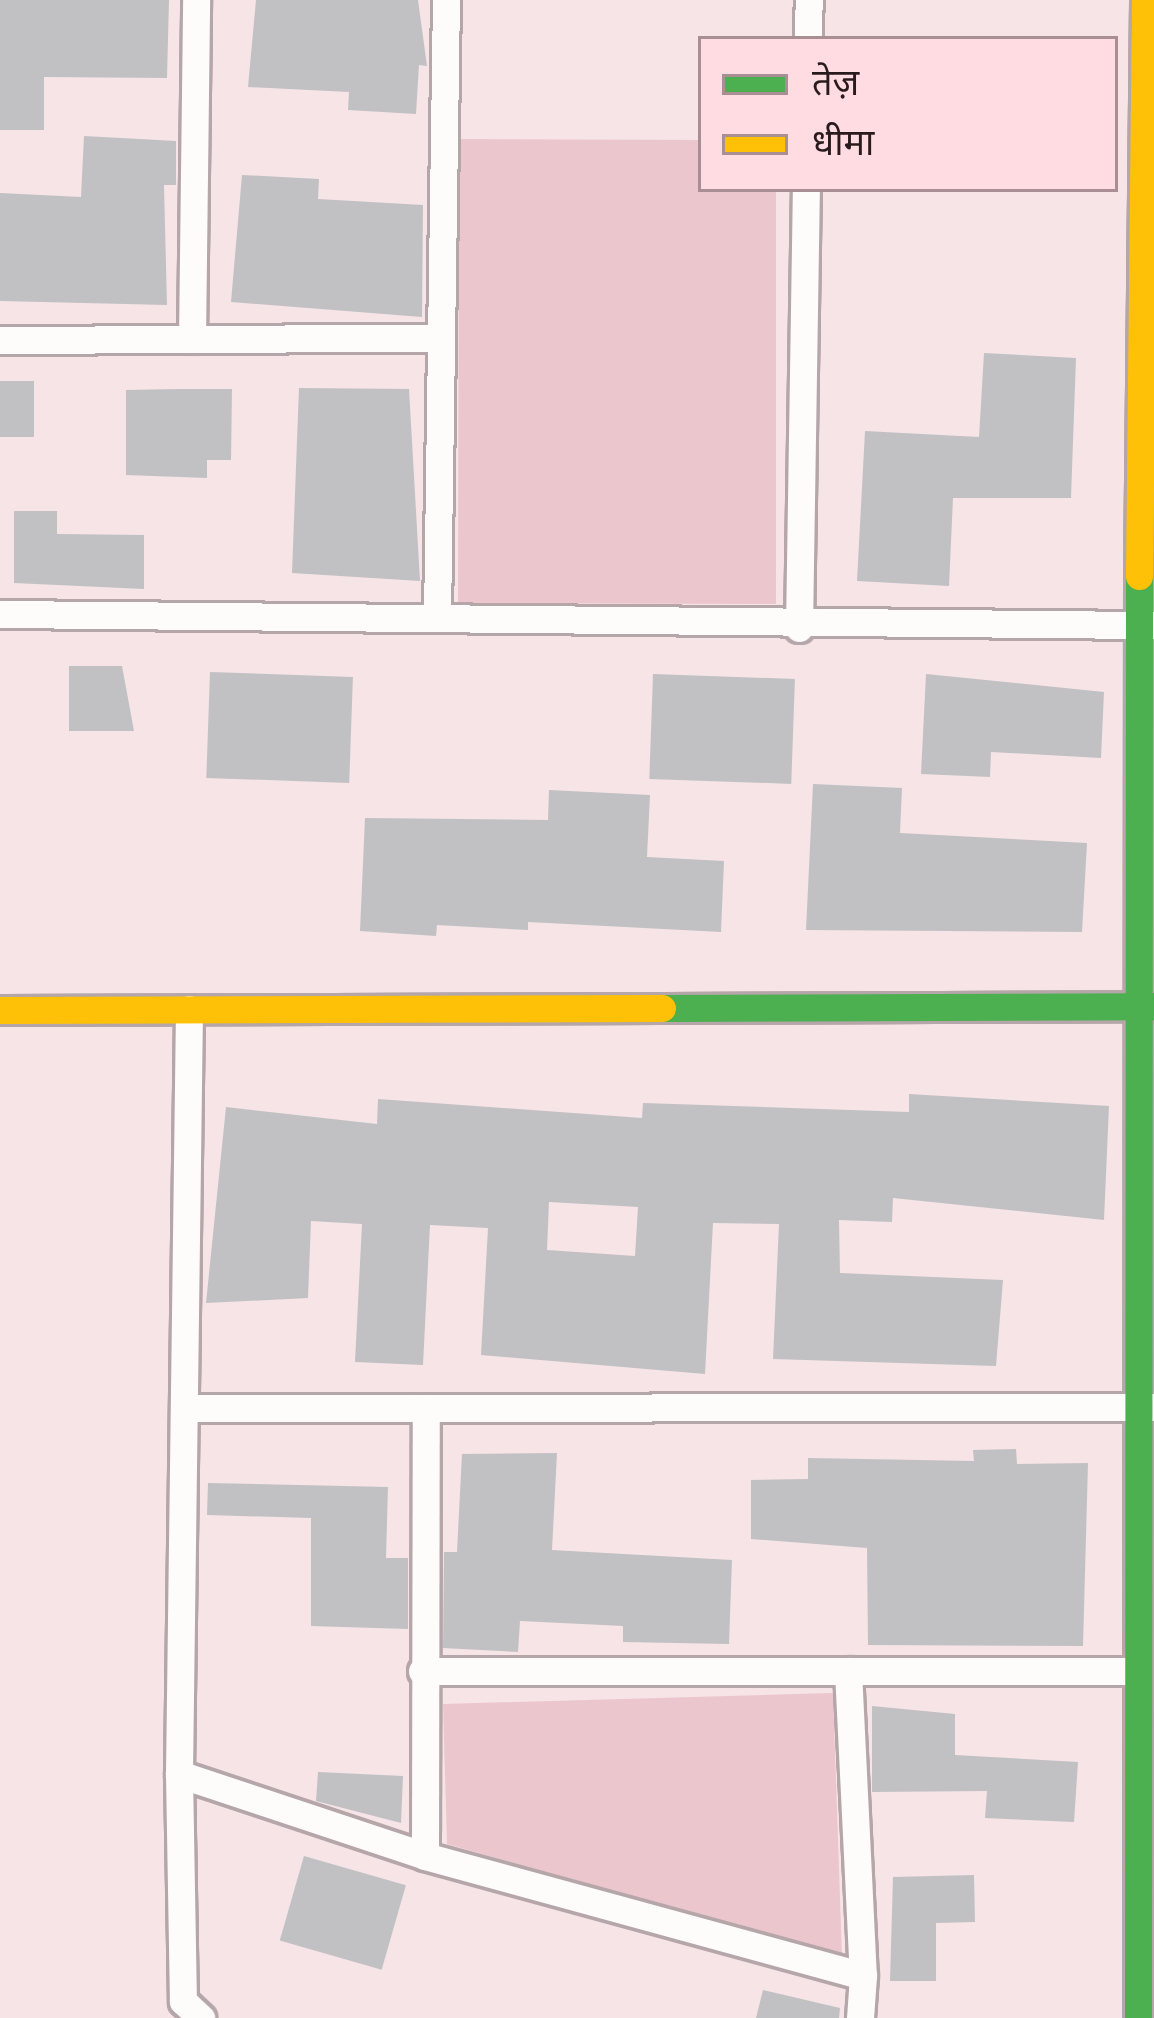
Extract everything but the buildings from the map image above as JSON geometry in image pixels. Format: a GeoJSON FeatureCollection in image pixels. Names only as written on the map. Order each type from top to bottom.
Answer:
{"type":"FeatureCollection","features":[{"type":"Feature","properties":{"kind":"street"},"geometry":{"type":"LineString","coordinates":[[192,339],[196,0]]}},
{"type":"Feature","properties":{"kind":"street"},"geometry":{"type":"LineString","coordinates":[[437,618],[446,0]]}},
{"type":"Feature","properties":{"kind":"street"},"geometry":{"type":"LineString","coordinates":[[808,0],[808,36]]}},
{"type":"Feature","properties":{"kind":"street"},"geometry":{"type":"LineString","coordinates":[[1138,2018],[1145,1937],[1144,1816],[1134,1671],[1146,1407],[1145,0]]}},
{"type":"Feature","properties":{"kind":"street"},"geometry":{"type":"LineString","coordinates":[[799,628],[806,192]]}},
{"type":"Feature","properties":{"kind":"street"},"geometry":{"type":"LineString","coordinates":[[0,340],[441,338]]}},
{"type":"Feature","properties":{"kind":"street"},"geometry":{"type":"LineString","coordinates":[[0,614],[437,618],[799,628],[1147,625]]}},
{"type":"Feature","properties":{"kind":"street"},"geometry":{"type":"LineString","coordinates":[[0,1010],[1144,1006]]}},
{"type":"Feature","properties":{"kind":"street"},"geometry":{"type":"LineString","coordinates":[[189,1009],[179,1774],[183,2001],[201,2018]]}},
{"type":"Feature","properties":{"kind":"street"},"geometry":{"type":"LineString","coordinates":[[184,1408],[1146,1407]]}},
{"type":"Feature","properties":{"kind":"street"},"geometry":{"type":"LineString","coordinates":[[424,1856],[425,1408]]}},
{"type":"Feature","properties":{"kind":"street"},"geometry":{"type":"LineString","coordinates":[[422,1671],[1134,1671]]}},
{"type":"Feature","properties":{"kind":"street"},"geometry":{"type":"LineString","coordinates":[[848,1671],[860,2018]]}},
{"type":"Feature","properties":{"kind":"street"},"geometry":{"type":"LineString","coordinates":[[179,1774],[424,1856],[862,1976]]}},
{"type":"Feature","properties":{"kind":"shaded area"},"geometry":{"type":"Polygon","coordinates":[[[459,139],[698,140],[698,192],[776,192],[776,604],[458,603],[459,139]]]}},
{"type":"Feature","properties":{"kind":"shaded area"},"geometry":{"type":"Polygon","coordinates":[[[833,1693],[842,1957],[447,1844],[443,1704],[833,1693]]]}},
{"type":"Feature","properties":{"kind":"traffic: fast"},"geometry":{"type":"LineString","coordinates":[[1138,2018],[1139,576]]}},
{"type":"Feature","properties":{"kind":"traffic: fast"},"geometry":{"type":"LineString","coordinates":[[662,1008],[1154,1006]]}},
{"type":"Feature","properties":{"kind":"traffic: slow"},"geometry":{"type":"LineString","coordinates":[[1139,576],[1145,0]]}},
{"type":"Feature","properties":{"kind":"traffic: slow"},"geometry":{"type":"LineString","coordinates":[[0,1010],[662,1008]]}}]}
